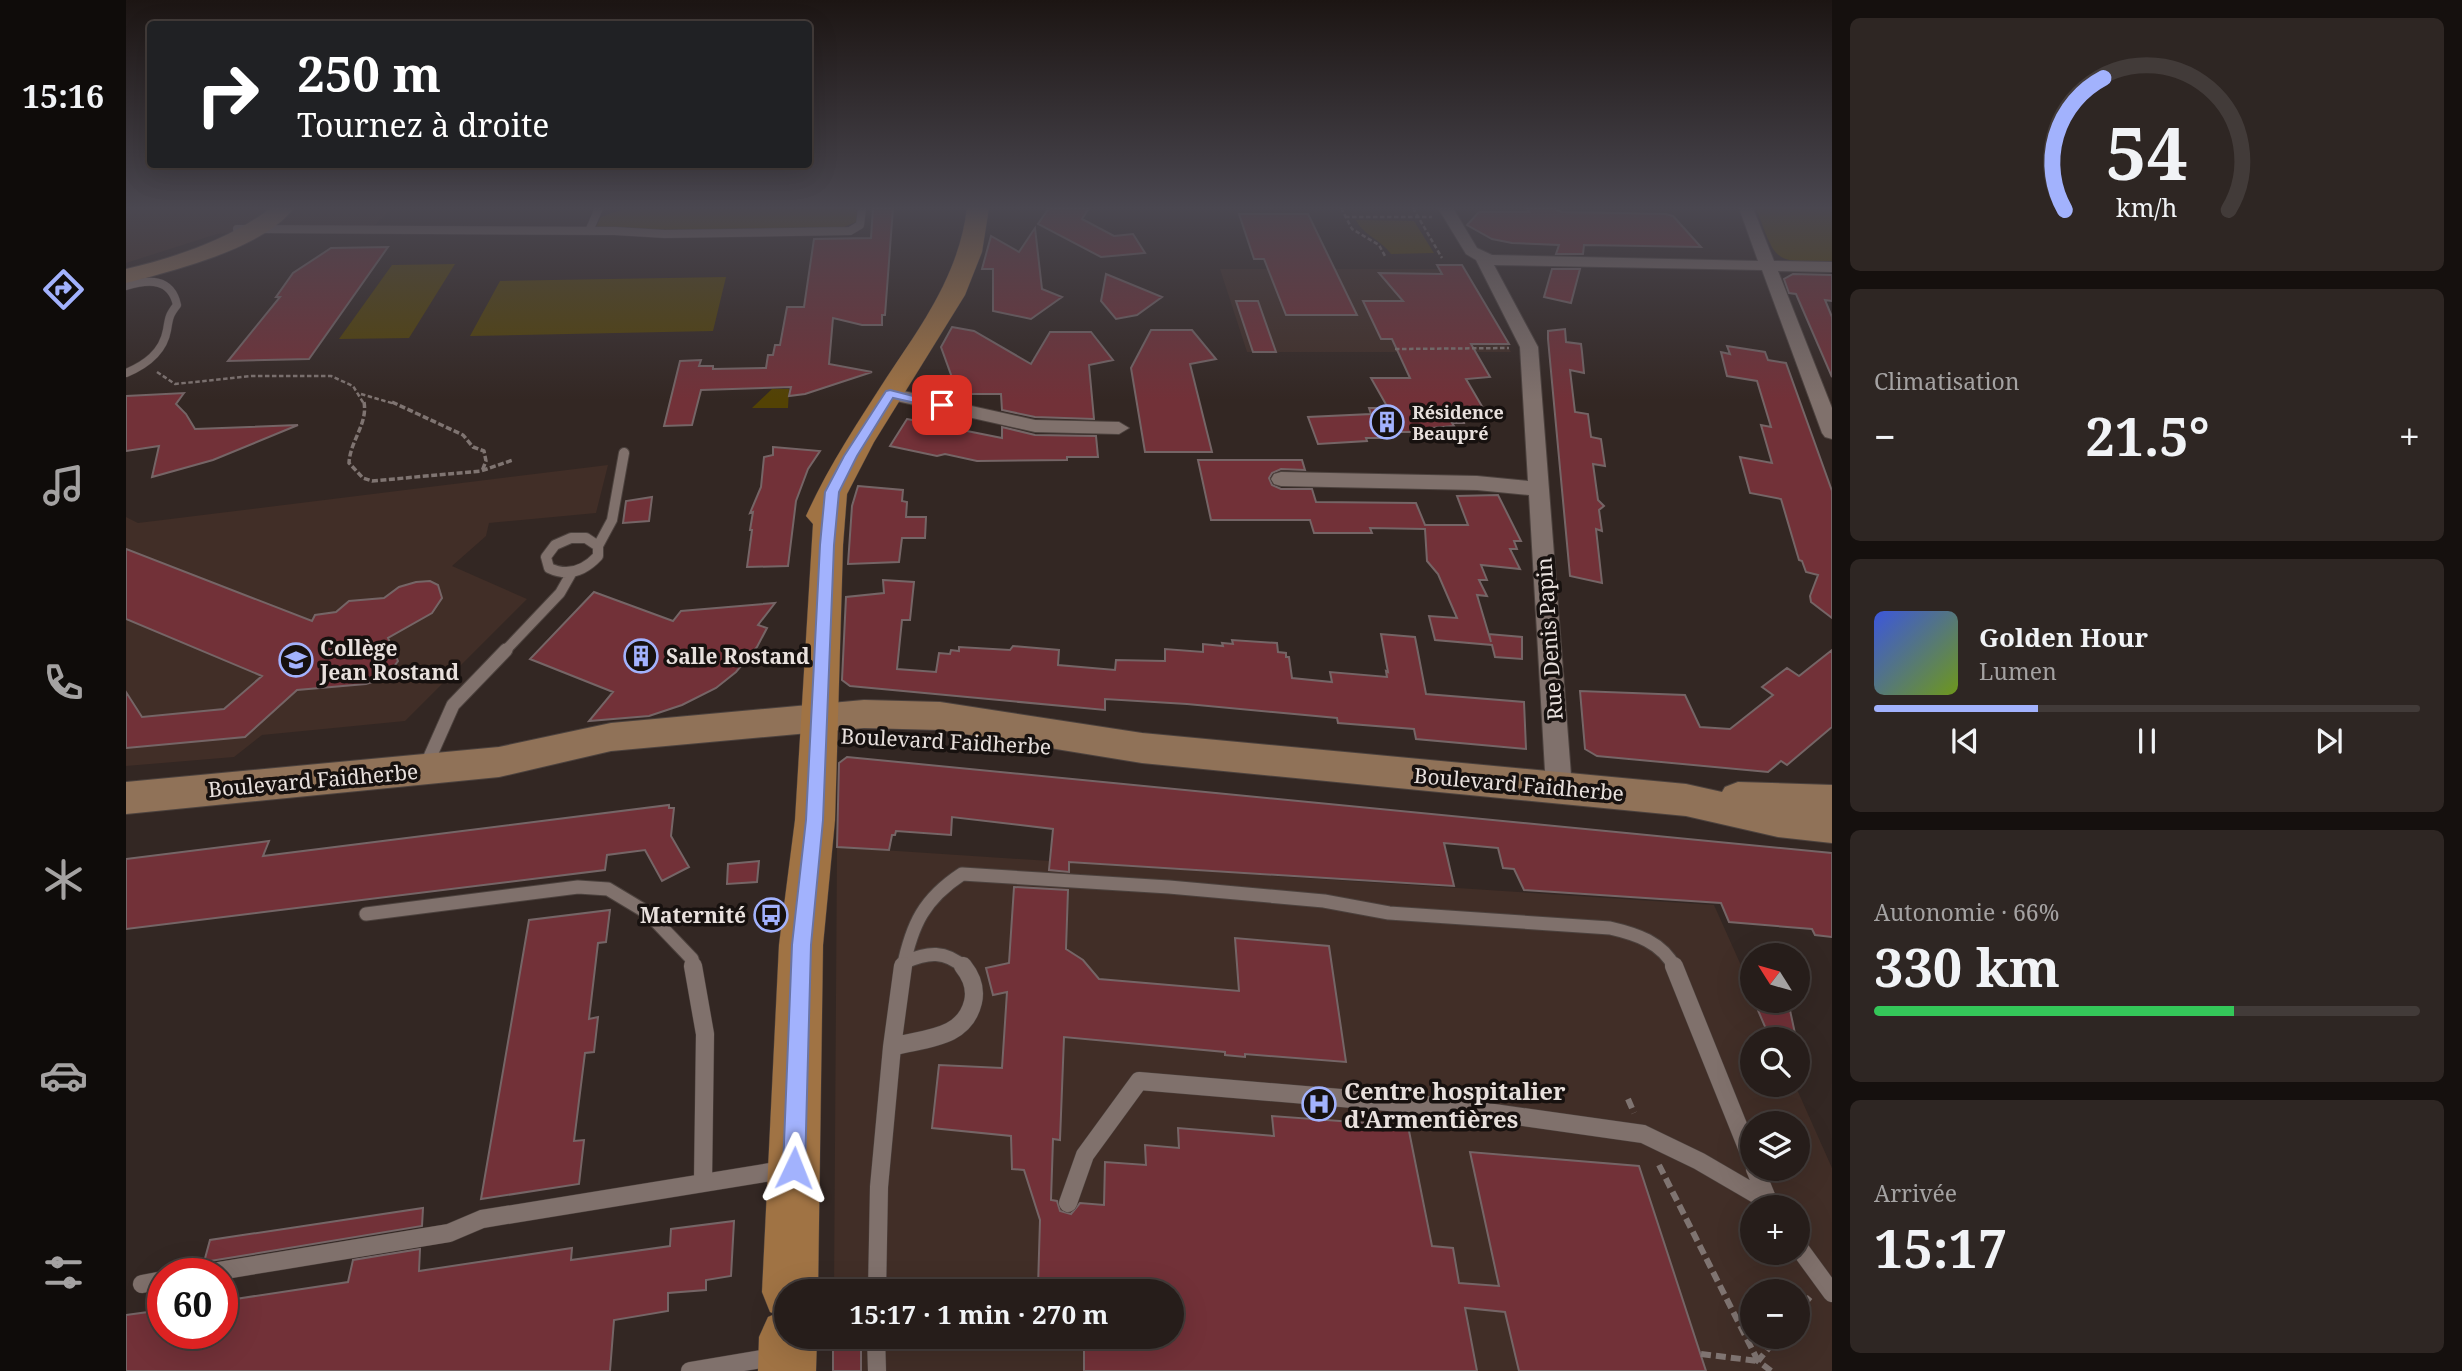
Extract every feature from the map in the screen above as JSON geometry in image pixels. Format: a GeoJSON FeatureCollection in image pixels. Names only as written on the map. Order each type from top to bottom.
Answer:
{"type":"FeatureCollection","features":[{"type":"Feature","properties":{"kind":"main road"},"geometry":{"type":"LineString","coordinates":[[790,1279],[801,945],[794,841],[832,492],[850,456],[936,323],[962,272]]}},
{"type":"Feature","properties":{"kind":"street","name":"Rue Denis Papin"},"geometry":{"type":"LineString","coordinates":[[1490,272],[1529,347],[1559,788]]}},
{"type":"Feature","properties":{"kind":"street"},"geometry":{"type":"LineString","coordinates":[[1769,272],[1832,433]]}},
{"type":"Feature","properties":{"kind":"street"},"geometry":{"type":"LineString","coordinates":[[890,394],[1035,426],[1119,428]]}},
{"type":"Feature","properties":{"kind":"street"},"geometry":{"type":"LineString","coordinates":[[1281,479],[1477,483],[1539,489]]}},
{"type":"Feature","properties":{"kind":"street","name":"Boulevard Faidherbe"},"geometry":{"type":"LineString","coordinates":[[126,798],[499,762],[550,762],[808,728],[1065,747],[1142,748],[1686,800],[1778,821],[1832,827]]}},
{"type":"Feature","properties":{"kind":"street","name":"Boulevard Faidherbe"},"geometry":{"type":"LineString","coordinates":[[1686,800],[1739,797],[1832,801]]}},
{"type":"Feature","properties":{"kind":"lane"},"geometry":{"type":"LineString","coordinates":[[126,373],[146,365],[155,355],[167,332],[167,317],[175,309],[177,300],[172,289],[165,283],[131,275]]}},
{"type":"Feature","properties":{"kind":"lane"},"geometry":{"type":"LineString","coordinates":[[598,546],[588,538],[571,538],[550,551],[546,557],[549,568],[572,572],[593,562],[598,556],[598,546],[612,520],[624,453]]}},
{"type":"Feature","properties":{"kind":"lane"},"geometry":{"type":"LineString","coordinates":[[424,769],[453,705],[560,593],[572,572]]}},
{"type":"Feature","properties":{"kind":"lane"},"geometry":{"type":"LineString","coordinates":[[877,1279],[879,1187],[892,1047],[905,962],[915,920],[933,895],[950,880],[962,874],[1324,901],[1389,913],[1610,928],[1632,933],[1659,945],[1673,964],[1740,1130]]}},
{"type":"Feature","properties":{"kind":"lane"},"geometry":{"type":"LineString","coordinates":[[366,914],[578,887],[608,889],[648,913],[692,959],[705,1034],[703,1181]]}},
{"type":"Feature","properties":{"kind":"lane"},"geometry":{"type":"LineString","coordinates":[[892,1047],[916,1039],[950,1033],[961,1026],[974,996],[969,972],[951,955],[928,951],[905,962]]}},
{"type":"Feature","properties":{"kind":"lane"},"geometry":{"type":"LineString","coordinates":[[1068,1203],[1085,1154],[1139,1081],[1459,1108],[1643,1134],[1699,1161],[1754,1195]]}},
{"type":"Feature","properties":{"kind":"lane"},"geometry":{"type":"LineString","coordinates":[[238,1268],[449,1233],[482,1219],[794,1168]]}},
{"type":"Feature","properties":{"kind":"lane"},"geometry":{"type":"LineString","coordinates":[[1810,1263],[1832,1293]]}},
{"type":"Feature","properties":{"kind":"lane"},"geometry":{"type":"LineString","coordinates":[[142,1284],[147,1283]]}},
{"type":"Feature","properties":{"kind":"lane"},"geometry":{"type":"LineString","coordinates":[[876,1349],[877,1371]]}},
{"type":"Feature","properties":{"kind":"lane"},"geometry":{"type":"LineString","coordinates":[[690,1371],[787,1354]]}},
{"type":"Feature","properties":{"kind":"path"},"geometry":{"type":"LineString","coordinates":[[1395,349],[1529,347]]}},
{"type":"Feature","properties":{"kind":"path"},"geometry":{"type":"LineString","coordinates":[[146,365],[175,384],[244,375],[320,376],[342,379],[360,394],[365,405],[365,414],[348,454],[349,463],[363,478],[381,482],[481,471],[513,460]]}},
{"type":"Feature","properties":{"kind":"path"},"geometry":{"type":"LineString","coordinates":[[360,394],[390,401],[463,435],[473,447],[484,451],[486,461],[481,471]]}},
{"type":"Feature","properties":{"kind":"path"},"geometry":{"type":"LineString","coordinates":[[1628,1100],[1758,1361],[1771,1371]]}},
{"type":"Feature","properties":{"kind":"path"},"geometry":{"type":"LineString","coordinates":[[1758,1361],[1768,1349]]}},
{"type":"Feature","properties":{"kind":"path"},"geometry":{"type":"LineString","coordinates":[[1701,1354],[1758,1361]]}},
{"type":"Feature","properties":{"kind":"shaded area"},"geometry":{"type":"Polygon","coordinates":[[[387,272],[450,272],[409,338],[339,339],[387,272]]]}},
{"type":"Feature","properties":{"kind":"shaded area"},"geometry":{"type":"Polygon","coordinates":[[[1221,272],[1467,272],[1511,352],[1247,352],[1221,272]]]}},
{"type":"Feature","properties":{"kind":"shaded area"},"geometry":{"type":"Polygon","coordinates":[[[726,277],[713,331],[470,336],[500,281],[726,277]]]}},
{"type":"Feature","properties":{"kind":"shaded area"},"geometry":{"type":"Polygon","coordinates":[[[772,389],[789,389],[788,408],[752,408],[772,389]]]}},
{"type":"Feature","properties":{"kind":"shaded area","name":"Collège Jean Rostand"},"geometry":{"type":"Polygon","coordinates":[[[608,465],[596,513],[489,523],[486,536],[452,566],[527,599],[405,721],[262,735],[234,757],[126,766],[126,517],[138,523],[608,465]]]}},
{"type":"Feature","properties":{"kind":"shaded area","name":"Centre hospitalier d'Armentières"},"geometry":{"type":"Polygon","coordinates":[[[837,847],[1714,905],[1740,963],[1740,1013],[1762,1013],[1769,1027],[1740,1027],[1740,1097],[1800,1097],[1807,1111],[1740,1111],[1740,1181],[1810,1181],[1810,1119],[1832,1168],[1832,1371],[833,1371],[833,1349],[1184,1349],[1184,1279],[834,1279],[837,847]]]}},
{"type":"Feature","properties":{"kind":"building"},"geometry":{"type":"Polygon","coordinates":[[[370,272],[309,359],[228,361],[280,297],[276,297],[293,273],[370,272]]]}},
{"type":"Feature","properties":{"kind":"building"},"geometry":{"type":"Polygon","coordinates":[[[809,272],[888,272],[882,325],[862,325],[833,318],[829,364],[872,372],[805,394],[789,396],[791,387],[701,390],[692,425],[664,426],[680,361],[701,360],[699,366],[713,366],[713,369],[766,368],[768,355],[773,355],[775,345],[780,345],[787,307],[804,307],[809,272]]]}},
{"type":"Feature","properties":{"kind":"building"},"geometry":{"type":"Polygon","coordinates":[[[993,272],[1040,272],[1042,289],[1062,297],[1031,319],[993,311],[993,272]]]}},
{"type":"Feature","properties":{"kind":"building"},"geometry":{"type":"Polygon","coordinates":[[[1269,272],[1336,272],[1357,315],[1286,315],[1269,272]]]}},
{"type":"Feature","properties":{"kind":"building"},"geometry":{"type":"Polygon","coordinates":[[[1441,272],[1466,272],[1509,344],[1471,344],[1490,377],[1466,379],[1490,420],[1463,420],[1464,423],[1452,423],[1454,426],[1419,429],[1421,432],[1394,432],[1395,435],[1383,435],[1384,438],[1366,438],[1367,441],[1318,444],[1308,417],[1371,414],[1369,408],[1388,408],[1371,378],[1410,378],[1392,339],[1381,339],[1363,301],[1403,301],[1379,273],[1442,274],[1441,272]]]}},
{"type":"Feature","properties":{"kind":"building"},"geometry":{"type":"Polygon","coordinates":[[[1551,272],[1579,272],[1571,303],[1544,297],[1551,272]]]}},
{"type":"Feature","properties":{"kind":"building"},"geometry":{"type":"Polygon","coordinates":[[[1106,274],[1162,297],[1137,315],[1116,319],[1101,301],[1106,274]]]}},
{"type":"Feature","properties":{"kind":"building"},"geometry":{"type":"Polygon","coordinates":[[[1793,274],[1832,275],[1832,301],[1825,300],[1832,317],[1832,377],[1796,294],[1789,293],[1784,279],[1793,274]]]}},
{"type":"Feature","properties":{"kind":"building"},"geometry":{"type":"Polygon","coordinates":[[[1236,301],[1258,301],[1276,352],[1253,352],[1236,301]]]}},
{"type":"Feature","properties":{"kind":"building"},"geometry":{"type":"Polygon","coordinates":[[[952,327],[974,331],[1031,364],[1050,332],[1091,332],[1113,360],[1089,365],[1094,419],[1035,417],[1002,410],[1001,394],[958,394],[941,347],[952,327]]]}},
{"type":"Feature","properties":{"kind":"building"},"geometry":{"type":"Polygon","coordinates":[[[1565,329],[1566,342],[1581,344],[1582,352],[1584,373],[1570,370],[1575,412],[1588,414],[1591,437],[1601,439],[1605,466],[1593,464],[1598,500],[1604,506],[1599,510],[1602,531],[1596,529],[1602,583],[1570,576],[1548,339],[1548,331],[1565,329]]]}},
{"type":"Feature","properties":{"kind":"building"},"geometry":{"type":"Polygon","coordinates":[[[1151,330],[1192,330],[1216,359],[1190,364],[1212,452],[1145,452],[1131,368],[1151,330]]]}},
{"type":"Feature","properties":{"kind":"building"},"geometry":{"type":"Polygon","coordinates":[[[1727,346],[1765,352],[1768,360],[1786,363],[1832,491],[1832,618],[1811,602],[1810,596],[1818,575],[1806,572],[1799,560],[1781,499],[1750,493],[1740,457],[1772,463],[1761,425],[1771,427],[1757,381],[1727,376],[1721,352],[1730,354],[1727,346]]]}},
{"type":"Feature","properties":{"kind":"building"},"geometry":{"type":"Polygon","coordinates":[[[184,393],[176,404],[195,429],[298,425],[213,460],[152,477],[159,446],[126,451],[126,396],[184,393]]]}},
{"type":"Feature","properties":{"kind":"building"},"geometry":{"type":"Polygon","coordinates":[[[907,419],[1002,438],[1002,427],[1035,435],[1096,436],[1098,457],[977,461],[890,446],[907,419]]]}},
{"type":"Feature","properties":{"kind":"building"},"geometry":{"type":"Polygon","coordinates":[[[773,447],[820,451],[808,469],[796,501],[788,566],[747,567],[753,512],[750,513],[761,487],[764,457],[773,455],[773,447]]]}},
{"type":"Feature","properties":{"kind":"building"},"geometry":{"type":"Polygon","coordinates":[[[1198,460],[1302,460],[1305,470],[1281,469],[1272,473],[1269,478],[1272,485],[1281,489],[1312,489],[1316,502],[1416,503],[1425,525],[1468,525],[1457,496],[1498,495],[1521,541],[1514,541],[1517,549],[1510,549],[1520,569],[1481,565],[1487,580],[1479,580],[1487,596],[1477,595],[1491,642],[1489,634],[1522,637],[1522,659],[1495,657],[1492,645],[1435,640],[1429,616],[1457,618],[1438,574],[1427,561],[1425,529],[1370,528],[1372,533],[1314,533],[1310,520],[1211,520],[1198,460]]]}},
{"type":"Feature","properties":{"kind":"building"},"geometry":{"type":"Polygon","coordinates":[[[858,486],[903,490],[902,501],[907,502],[906,517],[926,517],[925,538],[902,538],[899,562],[848,564],[852,506],[858,486]]]}},
{"type":"Feature","properties":{"kind":"building"},"geometry":{"type":"Polygon","coordinates":[[[652,497],[649,521],[623,523],[626,501],[652,497]]]}},
{"type":"Feature","properties":{"kind":"building"},"geometry":{"type":"Polygon","coordinates":[[[126,549],[312,621],[315,615],[336,612],[349,601],[384,598],[399,587],[416,582],[430,581],[438,585],[442,598],[432,613],[388,638],[398,661],[388,674],[379,680],[366,684],[297,690],[245,737],[126,748],[126,692],[142,717],[224,709],[262,676],[126,619],[126,549]]]}},
{"type":"Feature","properties":{"kind":"building"},"geometry":{"type":"Polygon","coordinates":[[[883,580],[914,582],[910,620],[902,620],[897,669],[936,672],[939,653],[950,654],[951,650],[959,651],[959,647],[1010,650],[1013,646],[1059,650],[1058,665],[1115,670],[1116,660],[1165,661],[1165,649],[1203,652],[1203,644],[1223,646],[1222,643],[1233,644],[1232,640],[1277,643],[1278,652],[1286,653],[1286,657],[1289,657],[1292,678],[1332,682],[1330,672],[1387,677],[1381,634],[1415,637],[1426,694],[1524,702],[1526,749],[1416,739],[1414,729],[1338,723],[1337,718],[1187,704],[1105,699],[1105,710],[850,686],[842,680],[846,597],[884,593],[883,580]]]}},
{"type":"Feature","properties":{"kind":"building","name":"Salle Rostand"},"geometry":{"type":"Polygon","coordinates":[[[594,592],[673,621],[681,611],[775,603],[758,625],[767,628],[757,647],[736,672],[716,688],[682,705],[649,716],[589,721],[613,692],[530,659],[594,592]]]}},
{"type":"Feature","properties":{"kind":"building"},"geometry":{"type":"Polygon","coordinates":[[[1832,650],[1832,727],[1787,765],[1781,761],[1768,772],[1597,756],[1585,749],[1580,691],[1685,695],[1700,727],[1730,729],[1773,695],[1762,687],[1787,668],[1799,676],[1832,650]]]}},
{"type":"Feature","properties":{"kind":"building"},"geometry":{"type":"Polygon","coordinates":[[[847,757],[1832,853],[1832,937],[1815,935],[1812,929],[1729,922],[1721,903],[1524,890],[1514,869],[1503,868],[1498,848],[1444,843],[1454,886],[1069,862],[1069,872],[1049,870],[1053,829],[952,817],[951,835],[896,831],[895,835],[892,835],[889,850],[837,847],[839,763],[847,757]]]}},
{"type":"Feature","properties":{"kind":"building"},"geometry":{"type":"Polygon","coordinates":[[[669,805],[669,808],[674,808],[671,836],[689,867],[662,881],[645,850],[607,855],[605,870],[126,929],[126,859],[269,841],[263,856],[669,805]]]}},
{"type":"Feature","properties":{"kind":"building"},"geometry":{"type":"Polygon","coordinates":[[[759,861],[757,882],[727,884],[728,864],[759,861]]]}},
{"type":"Feature","properties":{"kind":"building"},"geometry":{"type":"Polygon","coordinates":[[[1014,887],[1068,890],[1066,949],[1083,960],[1099,979],[1239,991],[1235,938],[1329,946],[1346,1062],[1245,1054],[1245,1057],[1225,1055],[1225,1052],[1064,1037],[1060,1140],[1053,1139],[1051,1200],[1057,1201],[1060,1211],[1071,1214],[1080,1203],[1104,1205],[1105,1162],[1146,1165],[1145,1145],[1179,1148],[1178,1128],[1274,1136],[1272,1116],[1408,1126],[1432,1246],[1453,1248],[1459,1283],[1499,1286],[1470,1152],[1639,1166],[1706,1371],[1519,1371],[1505,1312],[1465,1308],[1477,1371],[1084,1371],[1084,1349],[1184,1349],[1184,1279],[1038,1279],[1040,1220],[1024,1170],[1012,1169],[1011,1136],[932,1128],[939,1065],[1002,1068],[1007,992],[993,995],[986,968],[1009,963],[1014,887]]]}},
{"type":"Feature","properties":{"kind":"building"},"geometry":{"type":"Polygon","coordinates":[[[610,910],[606,942],[598,943],[589,1019],[598,1017],[594,1052],[585,1053],[574,1141],[584,1140],[579,1184],[481,1199],[529,920],[610,910]]]}},
{"type":"Feature","properties":{"kind":"building"},"geometry":{"type":"Polygon","coordinates":[[[1759,1013],[1791,1013],[1794,1027],[1765,1027],[1759,1013]]]}},
{"type":"Feature","properties":{"kind":"building"},"geometry":{"type":"Polygon","coordinates":[[[423,1208],[422,1226],[228,1258],[205,1258],[210,1240],[423,1208]]]}},
{"type":"Feature","properties":{"kind":"building"},"geometry":{"type":"Polygon","coordinates":[[[734,1221],[731,1276],[706,1280],[706,1290],[668,1293],[668,1311],[614,1320],[610,1371],[126,1371],[126,1315],[147,1312],[147,1349],[238,1349],[238,1299],[348,1282],[353,1260],[420,1249],[419,1271],[572,1248],[571,1260],[670,1246],[671,1229],[734,1221]]]}},
{"type":"Feature","properties":{"kind":"building"},"geometry":{"type":"Polygon","coordinates":[[[833,1349],[861,1349],[861,1371],[833,1371],[833,1349]]]}},
{"type":"Feature","properties":{"kind":"place","name":"Résidence Beaupré"},"geometry":{"type":"Point","coordinates":[1387,422]}},
{"type":"Feature","properties":{"kind":"place","name":"Salle Rostand"},"geometry":{"type":"Point","coordinates":[641,656]}},
{"type":"Feature","properties":{"kind":"place","name":"Collège Jean Rostand"},"geometry":{"type":"Point","coordinates":[296,660]}},
{"type":"Feature","properties":{"kind":"place","name":"Maternité"},"geometry":{"type":"Point","coordinates":[771,915]}},
{"type":"Feature","properties":{"kind":"place","name":"Centre hospitalier d'Armentières"},"geometry":{"type":"Point","coordinates":[1319,1104]}},
{"type":"Feature","properties":{"kind":"route"},"geometry":{"type":"LineString","coordinates":[[794,1168],[801,945],[815,820],[827,545],[832,492],[850,456],[890,394],[942,405]]}}]}
